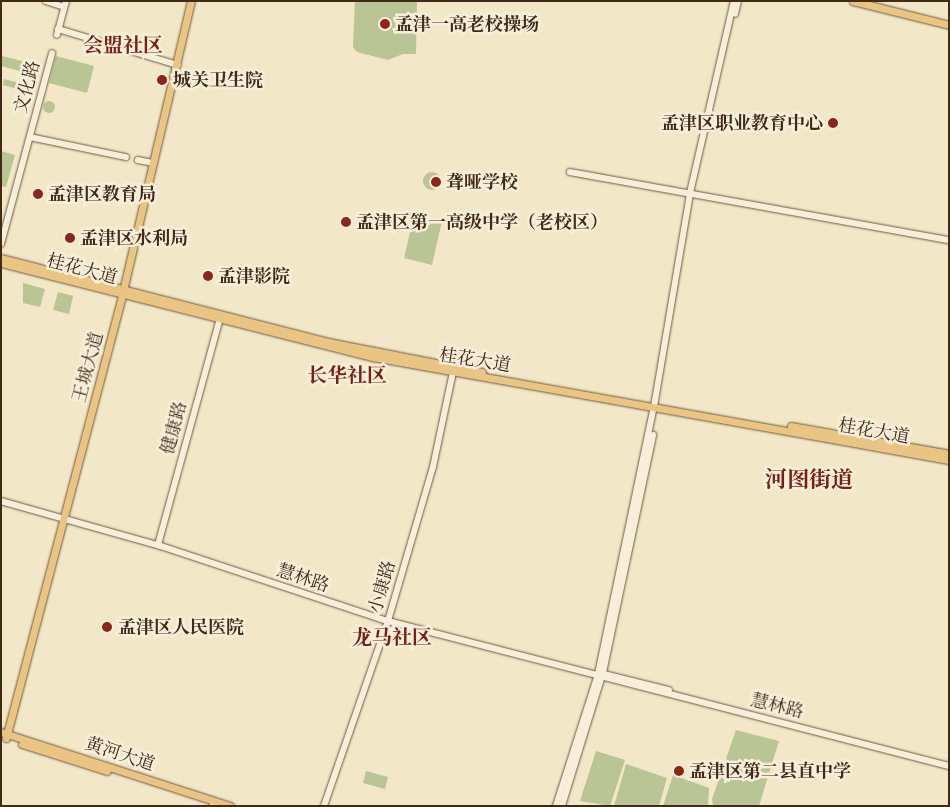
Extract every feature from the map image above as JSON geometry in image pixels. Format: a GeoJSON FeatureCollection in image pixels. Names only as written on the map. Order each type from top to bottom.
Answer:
{"type":"FeatureCollection","features":[{"type":"Feature","properties":{"kind":"main road","name":"王城大道"},"geometry":{"type":"LineString","coordinates":[[3,735],[62,518],[154,163],[189,1]]}},
{"type":"Feature","properties":{"kind":"main road"},"geometry":{"type":"LineString","coordinates":[[852,1],[949,25]]}},
{"type":"Feature","properties":{"kind":"main road"},"geometry":{"type":"LineString","coordinates":[[871,1],[949,21]]}},
{"type":"Feature","properties":{"kind":"main road","name":"王城大道"},"geometry":{"type":"LineString","coordinates":[[121,292],[176,65]]}},
{"type":"Feature","properties":{"kind":"main road","name":"桂花大道"},"geometry":{"type":"LineString","coordinates":[[1,258],[328,347],[453,372],[657,404],[949,454]]}},
{"type":"Feature","properties":{"kind":"main road","name":"桂花大道"},"geometry":{"type":"LineString","coordinates":[[1,263],[375,352],[949,460]]}},
{"type":"Feature","properties":{"kind":"main road","name":"黄河大道"},"geometry":{"type":"LineString","coordinates":[[3,735],[214,806]]}},
{"type":"Feature","properties":{"kind":"main road","name":"黄河大道"},"geometry":{"type":"LineString","coordinates":[[3,735],[230,806]]}},
{"type":"Feature","properties":{"kind":"street"},"geometry":{"type":"LineString","coordinates":[[46,1],[65,4],[58,32],[176,65]]}},
{"type":"Feature","properties":{"kind":"street"},"geometry":{"type":"LineString","coordinates":[[562,806],[601,674],[657,404],[692,194],[734,1]]}},
{"type":"Feature","properties":{"kind":"street"},"geometry":{"type":"LineString","coordinates":[[692,194],[738,1]]}},
{"type":"Feature","properties":{"kind":"street","name":"文化路"},"geometry":{"type":"LineString","coordinates":[[1,244],[52,54]]}},
{"type":"Feature","properties":{"kind":"street"},"geometry":{"type":"LineString","coordinates":[[30,137],[126,157]]}},
{"type":"Feature","properties":{"kind":"street"},"geometry":{"type":"LineString","coordinates":[[138,160],[154,163]]}},
{"type":"Feature","properties":{"kind":"street"},"geometry":{"type":"LineString","coordinates":[[570,172],[949,240]]}},
{"type":"Feature","properties":{"kind":"street","name":"健康路"},"geometry":{"type":"LineString","coordinates":[[158,545],[220,319]]}},
{"type":"Feature","properties":{"kind":"street","name":"小康路"},"geometry":{"type":"LineString","coordinates":[[324,806],[388,621],[433,467],[453,372]]}},
{"type":"Feature","properties":{"kind":"street","name":"慧林路"},"geometry":{"type":"LineString","coordinates":[[1,501],[158,545],[388,621],[601,674],[949,765]]}},
{"type":"Feature","properties":{"kind":"street"},"geometry":{"type":"LineString","coordinates":[[556,806],[601,674]]}},
{"type":"Feature","properties":{"kind":"green space","name":"孟津一高老校操场"},"geometry":{"type":"Polygon","coordinates":[[[355,1],[417,1],[416,54],[403,54],[388,60],[357,52],[353,47],[355,1]]]}},
{"type":"Feature","properties":{"kind":"green space"},"geometry":{"type":"Polygon","coordinates":[[[2,56],[26,62],[23,72],[1,66],[2,56]]]}},
{"type":"Feature","properties":{"kind":"green space"},"geometry":{"type":"Polygon","coordinates":[[[56,56],[94,66],[87,93],[49,83],[56,56]]]}},
{"type":"Feature","properties":{"kind":"green space"},"geometry":{"type":"Polygon","coordinates":[[[4,79],[27,85],[25,91],[3,85],[4,79]]]}},
{"type":"Feature","properties":{"kind":"green space"},"geometry":{"type":"Polygon","coordinates":[[[51,101],[54,102],[54,112],[47,113],[44,112],[43,105],[44,102],[51,101]]]}},
{"type":"Feature","properties":{"kind":"green space"},"geometry":{"type":"Polygon","coordinates":[[[1,151],[15,155],[6,187],[1,186],[1,151]]]}},
{"type":"Feature","properties":{"kind":"green space"},"geometry":{"type":"Polygon","coordinates":[[[432,172],[438,175],[441,181],[438,187],[432,190],[426,187],[423,181],[426,175],[432,172]]]}},
{"type":"Feature","properties":{"kind":"green space"},"geometry":{"type":"Polygon","coordinates":[[[414,215],[442,221],[432,265],[404,258],[414,215]]]}},
{"type":"Feature","properties":{"kind":"green space"},"geometry":{"type":"Polygon","coordinates":[[[23,283],[45,289],[40,307],[23,303],[23,283]]]}},
{"type":"Feature","properties":{"kind":"green space"},"geometry":{"type":"Polygon","coordinates":[[[58,292],[73,296],[69,314],[53,310],[58,292]]]}},
{"type":"Feature","properties":{"kind":"green space"},"geometry":{"type":"Polygon","coordinates":[[[736,730],[779,741],[759,806],[713,806],[712,799],[736,730]]]}},
{"type":"Feature","properties":{"kind":"green space"},"geometry":{"type":"Polygon","coordinates":[[[596,751],[625,760],[610,806],[580,801],[596,751]]]}},
{"type":"Feature","properties":{"kind":"green space"},"geometry":{"type":"Polygon","coordinates":[[[626,764],[667,778],[659,806],[614,806],[626,764]]]}},
{"type":"Feature","properties":{"kind":"green space"},"geometry":{"type":"Polygon","coordinates":[[[366,771],[388,777],[385,789],[363,783],[366,771]]]}},
{"type":"Feature","properties":{"kind":"green space"},"geometry":{"type":"Polygon","coordinates":[[[673,775],[709,788],[708,806],[663,806],[673,775]]]}},
{"type":"Feature","properties":{"kind":"place","name":"孟津一高老校操场"},"geometry":{"type":"Point","coordinates":[385,24]}},
{"type":"Feature","properties":{"kind":"place","name":"城关卫生院"},"geometry":{"type":"Point","coordinates":[162,80]}},
{"type":"Feature","properties":{"kind":"place","name":"孟津区职业教育中心"},"geometry":{"type":"Point","coordinates":[833,123]}},
{"type":"Feature","properties":{"kind":"place","name":"聋哑学校"},"geometry":{"type":"Point","coordinates":[436,182]}},
{"type":"Feature","properties":{"kind":"place","name":"孟津区教育局"},"geometry":{"type":"Point","coordinates":[38,194]}},
{"type":"Feature","properties":{"kind":"place","name":"孟津区第一高级中学（老校区）"},"geometry":{"type":"Point","coordinates":[346,222]}},
{"type":"Feature","properties":{"kind":"place","name":"孟津区水利局"},"geometry":{"type":"Point","coordinates":[70,238]}},
{"type":"Feature","properties":{"kind":"place","name":"孟津影院"},"geometry":{"type":"Point","coordinates":[208,276]}},
{"type":"Feature","properties":{"kind":"place","name":"孟津区人民医院"},"geometry":{"type":"Point","coordinates":[107,627]}},
{"type":"Feature","properties":{"kind":"place","name":"孟津区第二县直中学"},"geometry":{"type":"Point","coordinates":[679,771]}},
{"type":"Feature","properties":{"kind":"district","name":"会盟社区"},"geometry":{"type":"Point","coordinates":[123,45]}},
{"type":"Feature","properties":{"kind":"district","name":"长华社区"},"geometry":{"type":"Point","coordinates":[347,375]}},
{"type":"Feature","properties":{"kind":"district","name":"河图街道"},"geometry":{"type":"Point","coordinates":[809,481]}},
{"type":"Feature","properties":{"kind":"district","name":"龙马社区"},"geometry":{"type":"Point","coordinates":[392,637]}}]}
